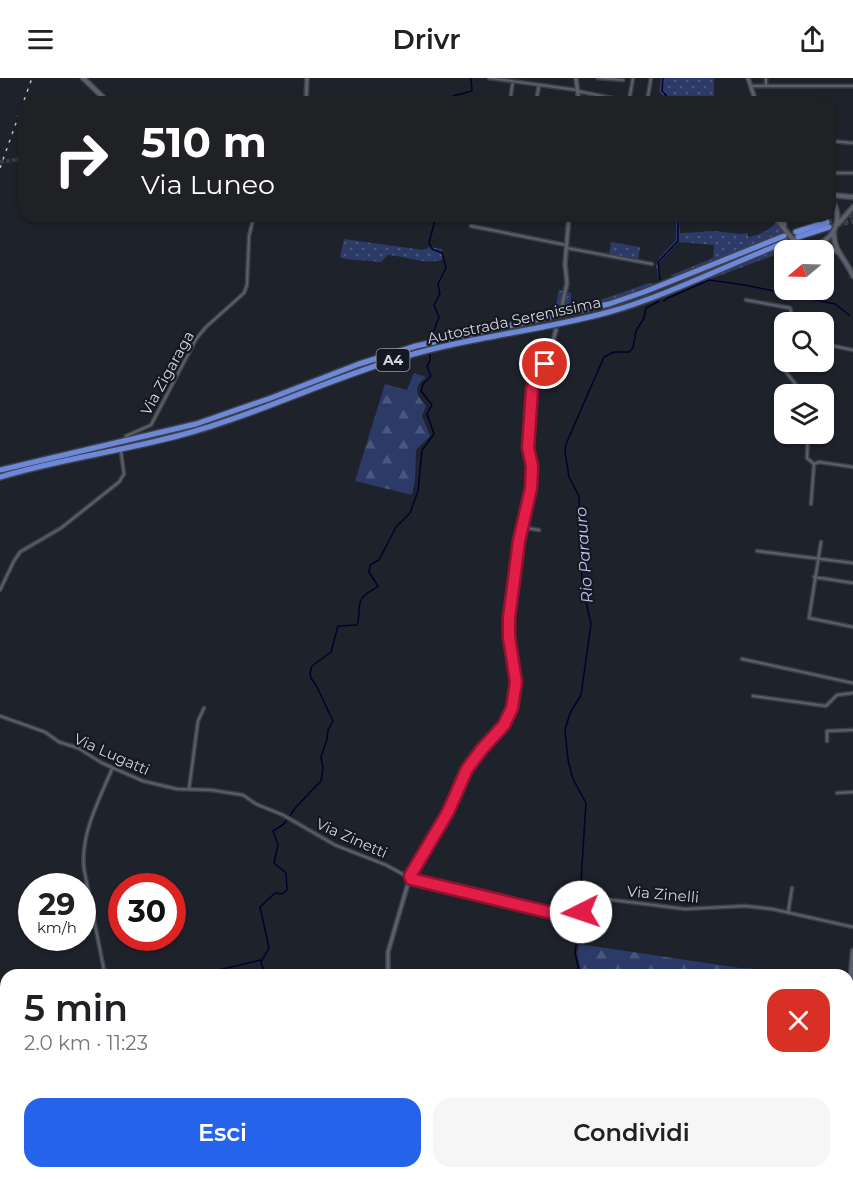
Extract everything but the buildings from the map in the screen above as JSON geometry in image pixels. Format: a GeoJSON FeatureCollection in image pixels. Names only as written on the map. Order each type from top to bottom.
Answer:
{"type":"FeatureCollection","features":[{"type":"Feature","properties":{"kind":"highway"},"geometry":{"type":"LineString","coordinates":[[797,234],[832,227]]}},
{"type":"Feature","properties":{"kind":"highway","name":"Autostrada Serenissima"},"geometry":{"type":"LineString","coordinates":[[0,470],[196,424],[359,364],[416,346],[609,304],[785,239],[666,291],[617,309],[577,320],[459,342],[419,352],[220,424],[0,477]]}},
{"type":"Feature","properties":{"kind":"main road"},"geometry":{"type":"LineString","coordinates":[[83,78],[102,96]]}},
{"type":"Feature","properties":{"kind":"main road"},"geometry":{"type":"LineString","coordinates":[[836,196],[853,197]]}},
{"type":"Feature","properties":{"kind":"main road"},"geometry":{"type":"LineString","coordinates":[[832,227],[853,207]]}},
{"type":"Feature","properties":{"kind":"main road"},"geometry":{"type":"LineString","coordinates":[[779,222],[794,240]]}},
{"type":"Feature","properties":{"kind":"main road"},"geometry":{"type":"LineString","coordinates":[[784,222],[784,227]]}},
{"type":"Feature","properties":{"kind":"main road"},"geometry":{"type":"LineString","coordinates":[[826,240],[833,222]]}},
{"type":"Feature","properties":{"kind":"main road"},"geometry":{"type":"LineString","coordinates":[[832,227],[834,243],[853,276]]}},
{"type":"Feature","properties":{"kind":"main road"},"geometry":{"type":"LineString","coordinates":[[834,250],[839,253]]}},
{"type":"Feature","properties":{"kind":"main road"},"geometry":{"type":"LineString","coordinates":[[851,969],[853,951]]}},
{"type":"Feature","properties":{"kind":"street"},"geometry":{"type":"LineString","coordinates":[[306,96],[307,78]]}},
{"type":"Feature","properties":{"kind":"street"},"geometry":{"type":"LineString","coordinates":[[489,78],[577,90],[604,96]]}},
{"type":"Feature","properties":{"kind":"street"},"geometry":{"type":"LineString","coordinates":[[525,83],[526,78]]}},
{"type":"Feature","properties":{"kind":"street"},"geometry":{"type":"LineString","coordinates":[[576,78],[578,96]]}},
{"type":"Feature","properties":{"kind":"street"},"geometry":{"type":"LineString","coordinates":[[598,78],[623,80]]}},
{"type":"Feature","properties":{"kind":"street"},"geometry":{"type":"LineString","coordinates":[[631,96],[633,78]]}},
{"type":"Feature","properties":{"kind":"street"},"geometry":{"type":"LineString","coordinates":[[648,96],[651,78]]}},
{"type":"Feature","properties":{"kind":"street"},"geometry":{"type":"LineString","coordinates":[[748,78],[754,96]]}},
{"type":"Feature","properties":{"kind":"street"},"geometry":{"type":"LineString","coordinates":[[766,78],[766,86]]}},
{"type":"Feature","properties":{"kind":"street"},"geometry":{"type":"LineString","coordinates":[[511,96],[513,81]]}},
{"type":"Feature","properties":{"kind":"street"},"geometry":{"type":"LineString","coordinates":[[537,96],[539,85]]}},
{"type":"Feature","properties":{"kind":"street"},"geometry":{"type":"LineString","coordinates":[[751,86],[853,86]]}},
{"type":"Feature","properties":{"kind":"street"},"geometry":{"type":"LineString","coordinates":[[836,142],[853,143]]}},
{"type":"Feature","properties":{"kind":"street"},"geometry":{"type":"LineString","coordinates":[[836,172],[853,173]]}},
{"type":"Feature","properties":{"kind":"street","name":"Via Zigaraga"},"geometry":{"type":"LineString","coordinates":[[126,436],[151,425],[196,339],[246,291],[249,236],[252,222]]}},
{"type":"Feature","properties":{"kind":"street"},"geometry":{"type":"LineString","coordinates":[[561,310],[567,283],[566,246],[568,222]]}},
{"type":"Feature","properties":{"kind":"street"},"geometry":{"type":"LineString","coordinates":[[471,226],[652,264]]}},
{"type":"Feature","properties":{"kind":"street"},"geometry":{"type":"LineString","coordinates":[[746,300],[790,308],[791,312]]}},
{"type":"Feature","properties":{"kind":"street"},"geometry":{"type":"LineString","coordinates":[[388,969],[388,952],[410,878],[448,812],[467,769],[509,716],[516,682],[509,637],[509,618],[521,527],[531,488],[532,466],[528,448],[532,388],[536,375],[548,358],[556,330]]}},
{"type":"Feature","properties":{"kind":"street"},"geometry":{"type":"LineString","coordinates":[[834,346],[853,350]]}},
{"type":"Feature","properties":{"kind":"street"},"geometry":{"type":"LineString","coordinates":[[786,372],[795,384]]}},
{"type":"Feature","properties":{"kind":"street"},"geometry":{"type":"LineString","coordinates":[[807,444],[807,458],[814,464]]}},
{"type":"Feature","properties":{"kind":"street"},"geometry":{"type":"LineString","coordinates":[[0,590],[20,552],[69,522],[119,482],[124,474],[121,452]]}},
{"type":"Feature","properties":{"kind":"street"},"geometry":{"type":"LineString","coordinates":[[814,464],[819,462],[853,468]]}},
{"type":"Feature","properties":{"kind":"street"},"geometry":{"type":"LineString","coordinates":[[812,504],[814,464]]}},
{"type":"Feature","properties":{"kind":"street"},"geometry":{"type":"LineString","coordinates":[[521,527],[539,530]]}},
{"type":"Feature","properties":{"kind":"street"},"geometry":{"type":"LineString","coordinates":[[822,542],[814,578],[809,619],[853,627]]}},
{"type":"Feature","properties":{"kind":"street"},"geometry":{"type":"LineString","coordinates":[[757,551],[853,563]]}},
{"type":"Feature","properties":{"kind":"street"},"geometry":{"type":"LineString","coordinates":[[814,578],[853,583]]}},
{"type":"Feature","properties":{"kind":"street"},"geometry":{"type":"LineString","coordinates":[[742,659],[853,683]]}},
{"type":"Feature","properties":{"kind":"street"},"geometry":{"type":"LineString","coordinates":[[753,696],[826,706],[837,695],[853,693]]}},
{"type":"Feature","properties":{"kind":"street"},"geometry":{"type":"LineString","coordinates":[[189,789],[198,721],[204,708]]}},
{"type":"Feature","properties":{"kind":"street","name":"Via Lugatti"},"geometry":{"type":"LineString","coordinates":[[0,716],[45,732],[56,741],[78,748],[112,768],[144,781],[177,789],[241,794],[256,804],[287,818]]}},
{"type":"Feature","properties":{"kind":"street"},"geometry":{"type":"LineString","coordinates":[[827,741],[827,731],[853,730]]}},
{"type":"Feature","properties":{"kind":"street"},"geometry":{"type":"LineString","coordinates":[[104,969],[83,857],[86,833],[112,768]]}},
{"type":"Feature","properties":{"kind":"street"},"geometry":{"type":"LineString","coordinates":[[837,793],[853,792]]}},
{"type":"Feature","properties":{"kind":"street","name":"Via Zinetti"},"geometry":{"type":"LineString","coordinates":[[287,818],[335,845],[386,865],[410,878]]}},
{"type":"Feature","properties":{"kind":"street","name":"Via Zinelli"},"geometry":{"type":"LineString","coordinates":[[410,878],[573,918],[580,915],[582,902],[589,897],[684,909],[745,906],[853,927]]}},
{"type":"Feature","properties":{"kind":"street"},"geometry":{"type":"LineString","coordinates":[[788,913],[792,888]]}},
{"type":"Feature","properties":{"kind":"green space"},"geometry":{"type":"Polygon","coordinates":[[[661,78],[714,78],[714,96],[663,96],[659,91],[661,78]]]}},
{"type":"Feature","properties":{"kind":"green space"},"geometry":{"type":"Polygon","coordinates":[[[676,222],[679,222],[680,233],[714,231],[748,233],[748,237],[760,234],[776,222],[790,240],[785,240],[783,233],[676,276],[669,276],[713,258],[714,245],[679,242],[659,263],[660,283],[656,265],[660,257],[676,240],[676,222]]]}},
{"type":"Feature","properties":{"kind":"green space"},"geometry":{"type":"Polygon","coordinates":[[[344,239],[423,250],[430,247],[442,249],[443,259],[423,261],[388,255],[381,262],[345,259],[340,257],[344,239]]]}},
{"type":"Feature","properties":{"kind":"green space"},"geometry":{"type":"Polygon","coordinates":[[[611,242],[640,247],[638,261],[609,255],[611,242]]]}},
{"type":"Feature","properties":{"kind":"green space"},"geometry":{"type":"Polygon","coordinates":[[[774,250],[774,255],[705,281],[699,280],[774,250]]]}},
{"type":"Feature","properties":{"kind":"green space"},"geometry":{"type":"Polygon","coordinates":[[[649,283],[656,284],[605,302],[554,314],[559,290],[571,293],[571,300],[575,306],[649,283]]]}},
{"type":"Feature","properties":{"kind":"green space"},"geometry":{"type":"Polygon","coordinates":[[[414,373],[426,377],[419,384],[417,391],[426,406],[422,416],[430,436],[416,450],[412,495],[355,481],[385,384],[407,390],[414,373]]]}},
{"type":"Feature","properties":{"kind":"green space"},"geometry":{"type":"Polygon","coordinates":[[[579,944],[755,969],[581,969],[577,954],[579,944]]]}},
{"type":"Feature","properties":{"kind":"waterway"},"geometry":{"type":"LineString","coordinates":[[453,96],[472,91],[471,78]]}},
{"type":"Feature","properties":{"kind":"waterway","name":"Rio Parauro"},"geometry":{"type":"LineString","coordinates":[[663,78],[662,91],[667,96]]}},
{"type":"Feature","properties":{"kind":"waterway"},"geometry":{"type":"LineString","coordinates":[[432,336],[439,317],[434,305],[440,294],[438,284],[446,268],[442,253],[432,249],[429,243],[434,222]]}},
{"type":"Feature","properties":{"kind":"waterway","name":"Rio Parauro"},"geometry":{"type":"LineString","coordinates":[[660,280],[658,262],[678,241],[678,222]]}},
{"type":"Feature","properties":{"kind":"waterway"},"geometry":{"type":"LineString","coordinates":[[664,301],[709,280],[745,285],[835,304],[849,315]]}},
{"type":"Feature","properties":{"kind":"waterway","name":"Rio Parauro"},"geometry":{"type":"LineString","coordinates":[[579,912],[586,803],[573,779],[568,760],[565,730],[570,713],[581,695],[591,624],[582,584],[579,496],[569,477],[566,444],[604,357],[614,352],[629,352],[633,348],[636,331],[644,318],[646,308],[659,301]]}},
{"type":"Feature","properties":{"kind":"waterway"},"geometry":{"type":"LineString","coordinates":[[263,969],[261,962],[269,948],[260,907],[275,893],[282,894],[287,890],[286,873],[274,863],[278,845],[273,831],[284,824],[296,807],[321,781],[323,768],[321,757],[328,730],[333,721],[310,673],[312,666],[331,652],[338,626],[357,625],[362,598],[378,586],[369,572],[370,565],[379,560],[396,527],[410,513],[418,491],[422,450],[434,434],[427,414],[432,405],[421,391],[423,384],[431,376],[427,366],[430,354]]}},
{"type":"Feature","properties":{"kind":"waterway","name":"Rio Parauro"},"geometry":{"type":"LineString","coordinates":[[579,919],[575,953],[579,969]]}},
{"type":"Feature","properties":{"kind":"waterway"},"geometry":{"type":"LineString","coordinates":[[223,969],[261,960]]}},
{"type":"Feature","properties":{"kind":"tunnel"},"geometry":{"type":"LineString","coordinates":[[0,162],[18,159]]}},
{"type":"Feature","properties":{"kind":"tunnel"},"geometry":{"type":"LineString","coordinates":[[836,220],[853,215]]}},
{"type":"Feature","properties":{"kind":"tunnel"},"geometry":{"type":"LineString","coordinates":[[829,227],[853,221]]}},
{"type":"Feature","properties":{"kind":"railway"},"geometry":{"type":"LineString","coordinates":[[26,96],[32,78]]}},
{"type":"Feature","properties":{"kind":"railway"},"geometry":{"type":"LineString","coordinates":[[0,168],[18,117]]}},
{"type":"Feature","properties":{"kind":"route"},"geometry":{"type":"LineString","coordinates":[[545,364],[536,375],[532,389],[528,448],[532,466],[531,488],[522,523],[508,625],[516,682],[512,708],[504,725],[471,762],[448,812],[410,876],[411,879],[573,918],[579,916],[581,912]]}}]}
